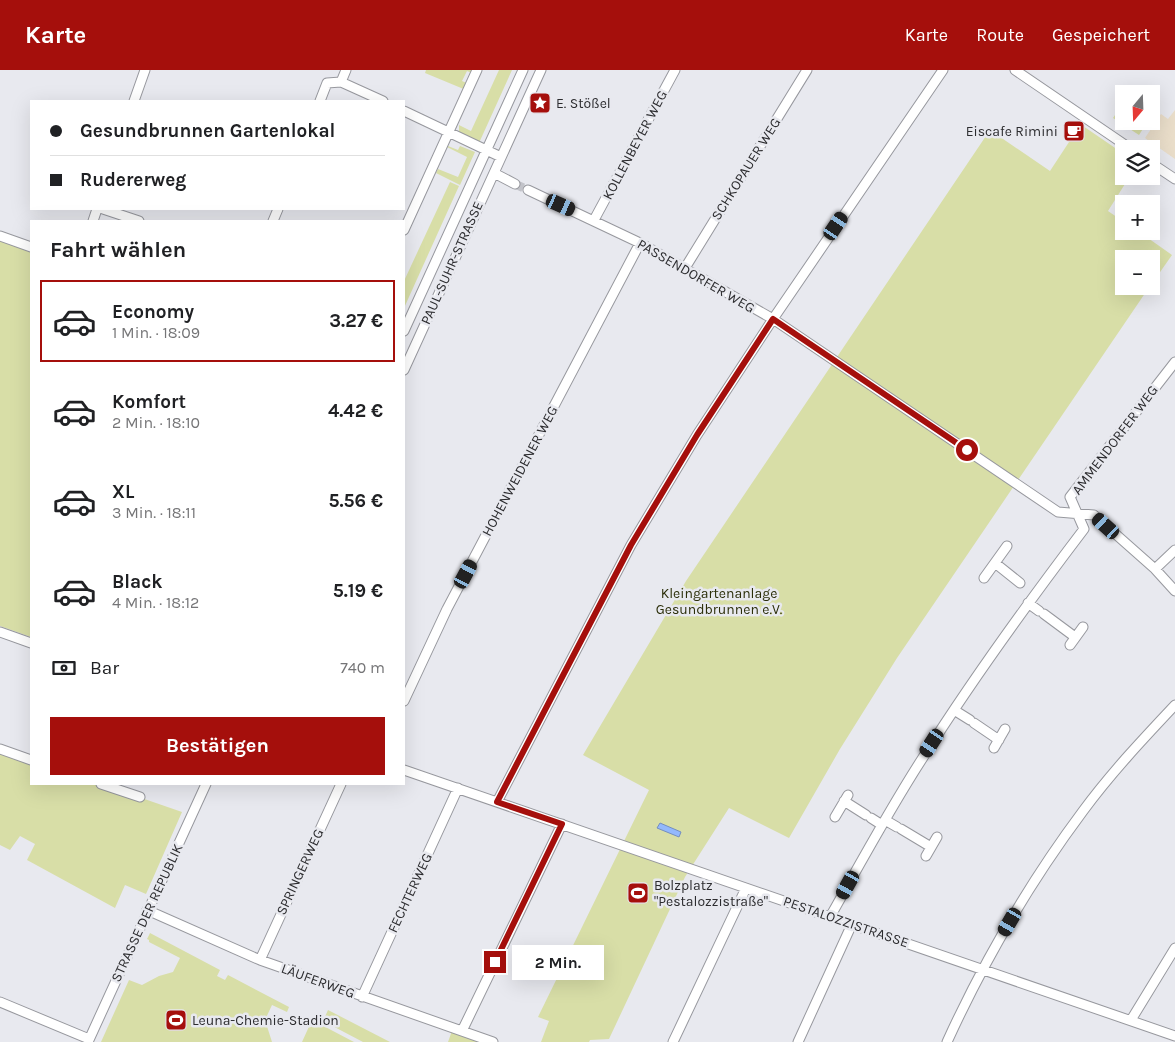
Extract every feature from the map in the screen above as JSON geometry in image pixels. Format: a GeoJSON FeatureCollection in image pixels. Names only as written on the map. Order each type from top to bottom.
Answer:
{"type":"FeatureCollection","features":[{"type":"Feature","properties":{"kind":"street"},"geometry":{"type":"LineString","coordinates":[[134,100],[145,70]]}},
{"type":"Feature","properties":{"kind":"street"},"geometry":{"type":"LineString","coordinates":[[341,82],[346,70]]}},
{"type":"Feature","properties":{"kind":"street"},"geometry":{"type":"LineString","coordinates":[[405,228],[477,70]]}},
{"type":"Feature","properties":{"kind":"street","name":"PAUL-SUHR-STRASSE"},"geometry":{"type":"LineString","coordinates":[[405,329],[524,70]]}},
{"type":"Feature","properties":{"kind":"street","name":"PAUL-SUHR-STRASSE"},"geometry":{"type":"LineString","coordinates":[[405,368],[541,70]]}},
{"type":"Feature","properties":{"kind":"street","name":"KOLLENBEYER WEG"},"geometry":{"type":"LineString","coordinates":[[594,220],[675,70]]}},
{"type":"Feature","properties":{"kind":"street","name":"SCHKOPAUER WEG"},"geometry":{"type":"LineString","coordinates":[[685,268],[807,70]]}},
{"type":"Feature","properties":{"kind":"street"},"geometry":{"type":"LineString","coordinates":[[497,802],[631,545],[697,435],[773,319],[943,70]]}},
{"type":"Feature","properties":{"kind":"street"},"geometry":{"type":"LineString","coordinates":[[1015,70],[1118,140]]}},
{"type":"Feature","properties":{"kind":"street"},"geometry":{"type":"LineString","coordinates":[[320,100],[327,83],[341,82],[381,100]]}},
{"type":"Feature","properties":{"kind":"street"},"geometry":{"type":"LineString","coordinates":[[405,111],[501,157]]}},
{"type":"Feature","properties":{"kind":"street"},"geometry":{"type":"LineString","coordinates":[[1160,169],[1175,179]]}},
{"type":"Feature","properties":{"kind":"street"},"geometry":{"type":"LineString","coordinates":[[494,173],[515,184]]}},
{"type":"Feature","properties":{"kind":"street","name":"PASSENDORFER WEG"},"geometry":{"type":"LineString","coordinates":[[528,190],[640,243],[773,319],[1058,512],[1094,515],[1155,569],[1175,591]]}},
{"type":"Feature","properties":{"kind":"street"},"geometry":{"type":"LineString","coordinates":[[106,210],[136,220]]}},
{"type":"Feature","properties":{"kind":"street"},"geometry":{"type":"LineString","coordinates":[[0,236],[30,247]]}},
{"type":"Feature","properties":{"kind":"street","name":"HOHENWEIDENER WEG"},"geometry":{"type":"LineString","coordinates":[[405,698],[447,609],[640,243]]}},
{"type":"Feature","properties":{"kind":"street","name":"AMMENDORFER WEG"},"geometry":{"type":"LineString","coordinates":[[830,917],[884,822],[954,710],[1028,603],[1084,529],[1076,514],[1070,496],[1175,362]]}},
{"type":"Feature","properties":{"kind":"street"},"geometry":{"type":"LineString","coordinates":[[984,578],[1006,546]]}},
{"type":"Feature","properties":{"kind":"street"},"geometry":{"type":"LineString","coordinates":[[1155,569],[1175,550]]}},
{"type":"Feature","properties":{"kind":"street"},"geometry":{"type":"LineString","coordinates":[[994,563],[1035,594]]}},
{"type":"Feature","properties":{"kind":"street"},"geometry":{"type":"LineString","coordinates":[[1028,603],[1076,637]]}},
{"type":"Feature","properties":{"kind":"street"},"geometry":{"type":"LineString","coordinates":[[1070,645],[1082,627]]}},
{"type":"Feature","properties":{"kind":"street"},"geometry":{"type":"LineString","coordinates":[[0,632],[30,643]]}},
{"type":"Feature","properties":{"kind":"street"},"geometry":{"type":"LineString","coordinates":[[946,1042],[1033,884],[1083,811],[1121,763],[1175,705]]}},
{"type":"Feature","properties":{"kind":"street"},"geometry":{"type":"LineString","coordinates":[[954,710],[972,722],[996,744],[1006,729]]}},
{"type":"Feature","properties":{"kind":"street"},"geometry":{"type":"LineString","coordinates":[[0,749],[30,760]]}},
{"type":"Feature","properties":{"kind":"street","name":"PESTALOZZISTRASSE"},"geometry":{"type":"LineString","coordinates":[[405,770],[1175,1036]]}},
{"type":"Feature","properties":{"kind":"street"},"geometry":{"type":"LineString","coordinates":[[104,785],[140,798]]}},
{"type":"Feature","properties":{"kind":"street","name":"STRASSE DER REPUBLIK"},"geometry":{"type":"LineString","coordinates":[[88,1041],[206,785]]}},
{"type":"Feature","properties":{"kind":"street","name":"SPRINGERWEG"},"geometry":{"type":"LineString","coordinates":[[260,960],[341,785]]}},
{"type":"Feature","properties":{"kind":"street","name":"FECHTERWEG"},"geometry":{"type":"LineString","coordinates":[[362,997],[458,788]]}},
{"type":"Feature","properties":{"kind":"street"},"geometry":{"type":"LineString","coordinates":[[835,817],[846,798],[868,816],[899,828],[931,847]]}},
{"type":"Feature","properties":{"kind":"street"},"geometry":{"type":"LineString","coordinates":[[462,1031],[562,824]]}},
{"type":"Feature","properties":{"kind":"street"},"geometry":{"type":"LineString","coordinates":[[926,856],[937,837]]}},
{"type":"Feature","properties":{"kind":"street"},"geometry":{"type":"LineString","coordinates":[[673,1042],[746,888]]}},
{"type":"Feature","properties":{"kind":"street","name":"LÄUFERWEG"},"geometry":{"type":"LineString","coordinates":[[148,910],[260,960],[493,1042]]}},
{"type":"Feature","properties":{"kind":"street"},"geometry":{"type":"LineString","coordinates":[[798,1042],[852,924]]}},
{"type":"Feature","properties":{"kind":"street"},"geometry":{"type":"LineString","coordinates":[[1131,1020],[1175,948]]}},
{"type":"Feature","properties":{"kind":"street"},"geometry":{"type":"LineString","coordinates":[[0,1002],[88,1041]]}},
{"type":"Feature","properties":{"kind":"shaded area"},"geometry":{"type":"Polygon","coordinates":[[[1175,110],[1175,159],[1160,148],[1160,140],[1148,140],[1145,138],[1150,130],[1160,130],[1161,114],[1168,119],[1175,110]]]}},
{"type":"Feature","properties":{"kind":"green space"},"geometry":{"type":"Polygon","coordinates":[[[426,70],[476,70],[474,74],[467,71],[462,81],[469,84],[466,90],[425,73],[426,70]]]}},
{"type":"Feature","properties":{"kind":"green space"},"geometry":{"type":"Polygon","coordinates":[[[499,70],[512,70],[479,143],[459,133],[459,125],[471,131],[499,70]]]}},
{"type":"Feature","properties":{"kind":"green space","name":"Kleingartenanlage Gesundbrunnen e.V."},"geometry":{"type":"Polygon","coordinates":[[[1083,126],[1115,148],[1115,185],[1124,185],[1118,195],[1115,195],[1115,200],[1108,211],[1115,216],[1115,240],[1151,240],[1172,255],[1160,272],[1160,250],[1115,250],[1115,295],[1144,295],[897,658],[840,749],[789,838],[729,808],[685,877],[609,1039],[590,1040],[589,1042],[541,1042],[549,1021],[538,1017],[649,790],[583,755],[686,581],[990,130],[1050,171],[1071,139],[1073,140],[1083,126]]]}},
{"type":"Feature","properties":{"kind":"green space"},"geometry":{"type":"Polygon","coordinates":[[[1131,130],[1142,130],[1139,135],[1131,130]]]}},
{"type":"Feature","properties":{"kind":"green space"},"geometry":{"type":"Polygon","coordinates":[[[448,146],[458,150],[460,146],[475,152],[460,185],[436,173],[438,169],[458,177],[467,157],[448,146]]]}},
{"type":"Feature","properties":{"kind":"green space"},"geometry":{"type":"Polygon","coordinates":[[[450,182],[459,186],[405,306],[405,279],[450,182]]]}},
{"type":"Feature","properties":{"kind":"green space"},"geometry":{"type":"Polygon","coordinates":[[[0,236],[30,247],[30,637],[0,626],[0,236]]]}},
{"type":"Feature","properties":{"kind":"green space"},"geometry":{"type":"Polygon","coordinates":[[[0,750],[30,760],[30,785],[104,785],[182,812],[146,894],[125,885],[115,908],[27,860],[35,844],[20,836],[10,850],[0,845],[0,750]]]}},
{"type":"Feature","properties":{"kind":"green space"},"geometry":{"type":"Polygon","coordinates":[[[150,933],[220,970],[217,976],[225,980],[228,975],[289,1007],[287,1012],[272,1005],[265,1020],[272,1042],[101,1042],[129,980],[142,985],[159,976],[173,972],[180,958],[149,942],[147,939],[150,933]]]}},
{"type":"Feature","properties":{"kind":"green space"},"geometry":{"type":"Polygon","coordinates":[[[328,1010],[390,1042],[363,1042],[323,1021],[328,1010]]]}},
{"type":"Feature","properties":{"kind":"green space"},"geometry":{"type":"Polygon","coordinates":[[[312,1020],[354,1042],[302,1042],[312,1020]]]}},
{"type":"Feature","properties":{"kind":"green space"},"geometry":{"type":"Polygon","coordinates":[[[453,1028],[493,1042],[448,1042],[453,1028]]]}},
{"type":"Feature","properties":{"kind":"water"},"geometry":{"type":"Polygon","coordinates":[[[660,823],[681,832],[679,837],[657,828],[660,823]]]}},
{"type":"Feature","properties":{"kind":"tunnel"},"geometry":{"type":"LineString","coordinates":[[515,184],[528,190]]}},
{"type":"Feature","properties":{"kind":"place","name":"E. Stößel"},"geometry":{"type":"Point","coordinates":[540,103]}},
{"type":"Feature","properties":{"kind":"place","name":"Eiscafe Rimini"},"geometry":{"type":"Point","coordinates":[1074,131]}},
{"type":"Feature","properties":{"kind":"place","name":"Bolzplatz \"Pestalozzistraße\""},"geometry":{"type":"Point","coordinates":[638,893]}},
{"type":"Feature","properties":{"kind":"place","name":"Leuna-Chemie-Stadion"},"geometry":{"type":"Point","coordinates":[176,1020]}},
{"type":"Feature","properties":{"kind":"route"},"geometry":{"type":"LineString","coordinates":[[495,962],[562,824],[497,802],[631,545],[697,435],[773,319],[967,450]]}}]}
